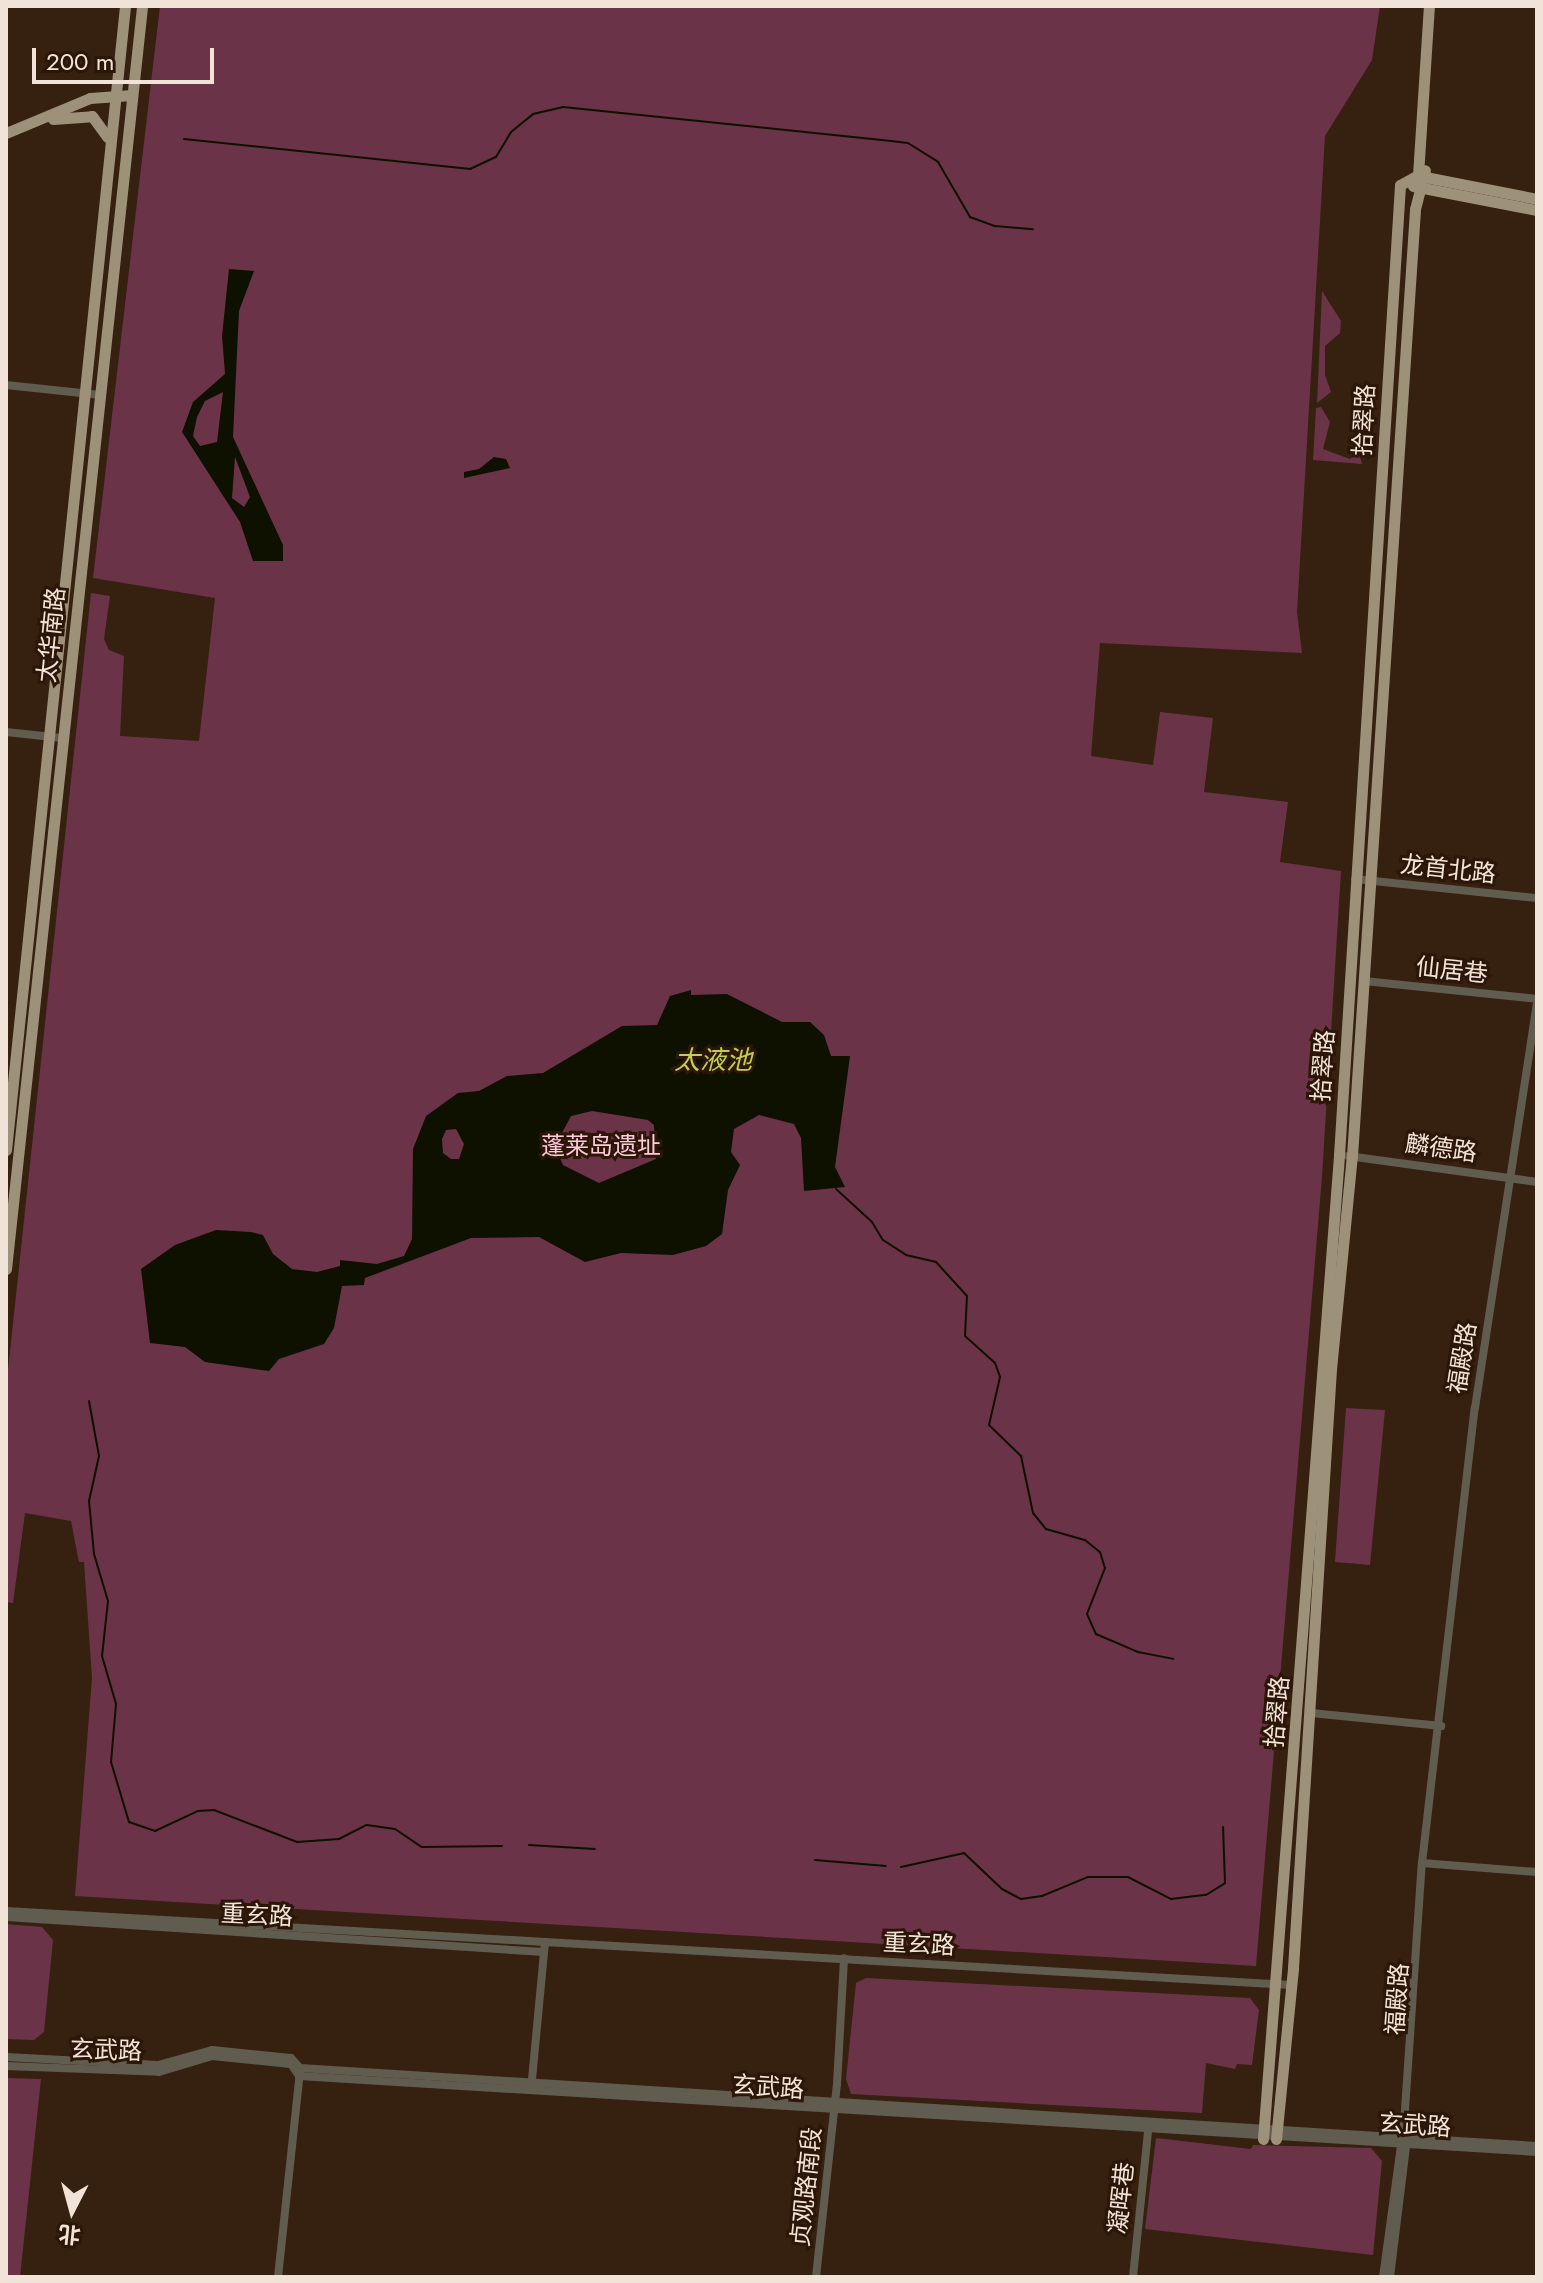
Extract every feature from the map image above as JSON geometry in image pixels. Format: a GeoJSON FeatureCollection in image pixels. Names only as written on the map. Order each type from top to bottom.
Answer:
{"type":"FeatureCollection","features":[{"type":"Feature","properties":{"kind":"main road","name":"太华南路"},"geometry":{"type":"LineString","coordinates":[[6,1269],[25,1100],[85,393],[125,6]]}},
{"type":"Feature","properties":{"kind":"main road","name":"太华南路"},"geometry":{"type":"LineString","coordinates":[[6,1150],[9,1098],[100,395],[142,6]]}},
{"type":"Feature","properties":{"kind":"main road","name":"拾翠路"},"geometry":{"type":"LineString","coordinates":[[1284,1985],[1346,1155],[1364,981],[1432,6]]}},
{"type":"Feature","properties":{"kind":"main road"},"geometry":{"type":"LineString","coordinates":[[6,136],[114,96],[132,98]]}},
{"type":"Feature","properties":{"kind":"main road"},"geometry":{"type":"LineString","coordinates":[[6,136],[114,96]]}},
{"type":"Feature","properties":{"kind":"main road"},"geometry":{"type":"LineString","coordinates":[[53,119],[92,116],[104,127],[109,147]]}},
{"type":"Feature","properties":{"kind":"main road"},"geometry":{"type":"LineString","coordinates":[[1421,179],[1537,199]]}},
{"type":"Feature","properties":{"kind":"main road"},"geometry":{"type":"LineString","coordinates":[[1421,179],[1537,210]]}},
{"type":"Feature","properties":{"kind":"main road","name":"拾翠路"},"geometry":{"type":"LineString","coordinates":[[1270,2135],[1311,1713],[1346,1155],[1355,879],[1400,185],[1421,179]]}},
{"type":"Feature","properties":{"kind":"street"},"geometry":{"type":"LineString","coordinates":[[6,385],[100,395]]}},
{"type":"Feature","properties":{"kind":"street"},"geometry":{"type":"LineString","coordinates":[[6,732],[56,737]]}},
{"type":"Feature","properties":{"kind":"street","name":"龙首北路"},"geometry":{"type":"LineString","coordinates":[[1355,879],[1537,898]]}},
{"type":"Feature","properties":{"kind":"street","name":"仙居巷"},"geometry":{"type":"LineString","coordinates":[[1364,981],[1537,1001]]}},
{"type":"Feature","properties":{"kind":"street","name":"福殿路"},"geometry":{"type":"LineString","coordinates":[[1404,2140],[1424,1863],[1475,1408],[1537,1001]]}},
{"type":"Feature","properties":{"kind":"street"},"geometry":{"type":"LineString","coordinates":[[9,1098],[25,1100]]}},
{"type":"Feature","properties":{"kind":"street","name":"麟德路"},"geometry":{"type":"LineString","coordinates":[[1346,1155],[1537,1182]]}},
{"type":"Feature","properties":{"kind":"street"},"geometry":{"type":"LineString","coordinates":[[1311,1713],[1439,1724]]}},
{"type":"Feature","properties":{"kind":"street"},"geometry":{"type":"LineString","coordinates":[[1424,1863],[1537,1872]]}},
{"type":"Feature","properties":{"kind":"street","name":"重玄路"},"geometry":{"type":"LineString","coordinates":[[6,1911],[544,1947]]}},
{"type":"Feature","properties":{"kind":"street","name":"重玄路"},"geometry":{"type":"LineString","coordinates":[[6,1917],[544,1947],[844,1958],[1284,1985]]}},
{"type":"Feature","properties":{"kind":"street"},"geometry":{"type":"LineString","coordinates":[[531,2088],[544,1947]]}},
{"type":"Feature","properties":{"kind":"street","name":"贞观路南段"},"geometry":{"type":"LineString","coordinates":[[816,2277],[834,2108],[844,1958]]}},
{"type":"Feature","properties":{"kind":"street","name":"玄武路"},"geometry":{"type":"LineString","coordinates":[[6,2057],[158,2065],[212,2050],[291,2058],[300,2072]]}},
{"type":"Feature","properties":{"kind":"street","name":"玄武路"},"geometry":{"type":"LineString","coordinates":[[6,2066],[159,2072],[212,2056],[291,2064],[300,2072],[531,2088],[1270,2135],[1537,2146]]}},
{"type":"Feature","properties":{"kind":"street"},"geometry":{"type":"LineString","coordinates":[[278,2277],[300,2072]]}},
{"type":"Feature","properties":{"kind":"street","name":"凝晖巷"},"geometry":{"type":"LineString","coordinates":[[1133,2277],[1149,2126]]}},
{"type":"Feature","properties":{"kind":"street"},"geometry":{"type":"LineString","coordinates":[[1383,2277],[1404,2140]]}},
{"type":"Feature","properties":{"kind":"street"},"geometry":{"type":"LineString","coordinates":[[1390,2277],[1404,2140]]}},
{"type":"Feature","properties":{"kind":"street","name":"玄武路"},"geometry":{"type":"LineString","coordinates":[[1404,2140],[1537,2152]]}},
{"type":"Feature","properties":{"kind":"green space","name":"蓬莱岛遗址"},"geometry":{"type":"Polygon","coordinates":[[[160,6],[1380,6],[1372,60],[1325,136],[1297,612],[1302,653],[1100,643],[1091,756],[1153,765],[1160,712],[1213,718],[1204,792],[1288,802],[1280,862],[1341,871],[1322,1177],[1256,1966],[75,1896],[92,1678],[84,1562],[79,1562],[71,1521],[25,1513],[13,1603],[6,1602],[6,1389],[91,593],[110,596],[104,639],[109,650],[124,656],[120,736],[199,741],[215,598],[93,578],[160,6]]]}},
{"type":"Feature","properties":{"kind":"green space"},"geometry":{"type":"Polygon","coordinates":[[[1322,291],[1341,321],[1340,333],[1325,346],[1325,375],[1331,392],[1317,403],[1322,291]]]}},
{"type":"Feature","properties":{"kind":"green space"},"geometry":{"type":"Polygon","coordinates":[[[1321,407],[1330,422],[1323,449],[1350,459],[1359,452],[1362,464],[1313,460],[1316,408],[1321,407]]]}},
{"type":"Feature","properties":{"kind":"green space"},"geometry":{"type":"Polygon","coordinates":[[[1346,1408],[1385,1410],[1370,1565],[1335,1562],[1346,1408]]]}},
{"type":"Feature","properties":{"kind":"green space"},"geometry":{"type":"Polygon","coordinates":[[[6,1924],[42,1927],[53,1940],[44,2032],[34,2040],[6,2039],[6,1924]]]}},
{"type":"Feature","properties":{"kind":"green space"},"geometry":{"type":"Polygon","coordinates":[[[866,1978],[1250,1998],[1259,2010],[1252,2065],[1237,2064],[1235,2069],[1206,2063],[1202,2113],[851,2094],[846,2079],[856,1983],[866,1978]]]}},
{"type":"Feature","properties":{"kind":"green space"},"geometry":{"type":"Polygon","coordinates":[[[6,2078],[41,2079],[20,2277],[6,2277],[6,2078]]]}},
{"type":"Feature","properties":{"kind":"green space"},"geometry":{"type":"Polygon","coordinates":[[[1156,2138],[1251,2149],[1253,2145],[1371,2148],[1382,2161],[1373,2255],[1145,2229],[1156,2138]]]}},
{"type":"Feature","properties":{"kind":"water"},"geometry":{"type":"Polygon","coordinates":[[[229,269],[254,271],[239,311],[233,437],[283,545],[283,561],[253,561],[240,522],[182,432],[193,402],[225,374],[222,336],[229,269]],[[223,392],[205,401],[197,417],[193,436],[200,446],[217,442],[223,392]],[[235,457],[232,498],[244,507],[250,497],[235,457]]]}},
{"type":"Feature","properties":{"kind":"water"},"geometry":{"type":"Polygon","coordinates":[[[494,457],[506,459],[510,468],[464,478],[464,472],[479,469],[494,457]]]}},
{"type":"Feature","properties":{"kind":"water","name":"太液池"},"geometry":{"type":"Polygon","coordinates":[[[691,990],[691,995],[727,994],[782,1022],[810,1022],[824,1035],[831,1056],[850,1056],[835,1167],[845,1187],[804,1191],[801,1138],[794,1124],[759,1115],[734,1129],[731,1152],[740,1165],[728,1190],[722,1234],[706,1246],[673,1255],[621,1253],[585,1262],[539,1237],[471,1238],[365,1278],[364,1285],[342,1286],[334,1328],[324,1344],[279,1359],[269,1371],[205,1362],[185,1347],[150,1343],[141,1269],[175,1245],[216,1230],[263,1235],[273,1254],[292,1269],[317,1272],[340,1266],[340,1260],[377,1264],[404,1256],[412,1239],[413,1149],[426,1116],[458,1093],[479,1091],[507,1076],[543,1073],[622,1026],[657,1025],[670,996],[691,990]],[[592,1111],[571,1116],[556,1149],[563,1165],[599,1183],[656,1159],[654,1125],[648,1120],[592,1111]],[[456,1129],[446,1130],[442,1139],[443,1153],[451,1159],[459,1159],[464,1144],[456,1129]]]}},
{"type":"Feature","properties":{"kind":"waterway"},"geometry":{"type":"LineString","coordinates":[[184,139],[470,169],[496,157],[511,132],[533,114],[563,107],[891,141],[908,143],[938,162],[970,217],[995,226],[1033,229]]}},
{"type":"Feature","properties":{"kind":"waterway"},"geometry":{"type":"LineString","coordinates":[[836,1189],[872,1222],[883,1240],[906,1255],[936,1262],[967,1296],[965,1336],[995,1363],[1000,1377],[989,1425],[1021,1456],[1033,1513],[1046,1529],[1085,1540],[1100,1552],[1105,1568],[1087,1614],[1096,1634],[1138,1652],[1173,1659]]}},
{"type":"Feature","properties":{"kind":"waterway"},"geometry":{"type":"LineString","coordinates":[[89,1401],[99,1456],[89,1501],[94,1554],[108,1601],[102,1656],[116,1704],[111,1762],[129,1822],[155,1831],[198,1811],[214,1810],[297,1842],[339,1839],[367,1825],[395,1829],[422,1847],[502,1846]]}},
{"type":"Feature","properties":{"kind":"waterway"},"geometry":{"type":"LineString","coordinates":[[901,1867],[964,1853],[1002,1889],[1021,1899],[1042,1896],[1088,1877],[1128,1877],[1171,1899],[1206,1895],[1225,1883],[1223,1827]]}},
{"type":"Feature","properties":{"kind":"waterway"},"geometry":{"type":"LineString","coordinates":[[529,1845],[595,1849]]}},
{"type":"Feature","properties":{"kind":"waterway"},"geometry":{"type":"LineString","coordinates":[[815,1860],[886,1866]]}}]}
